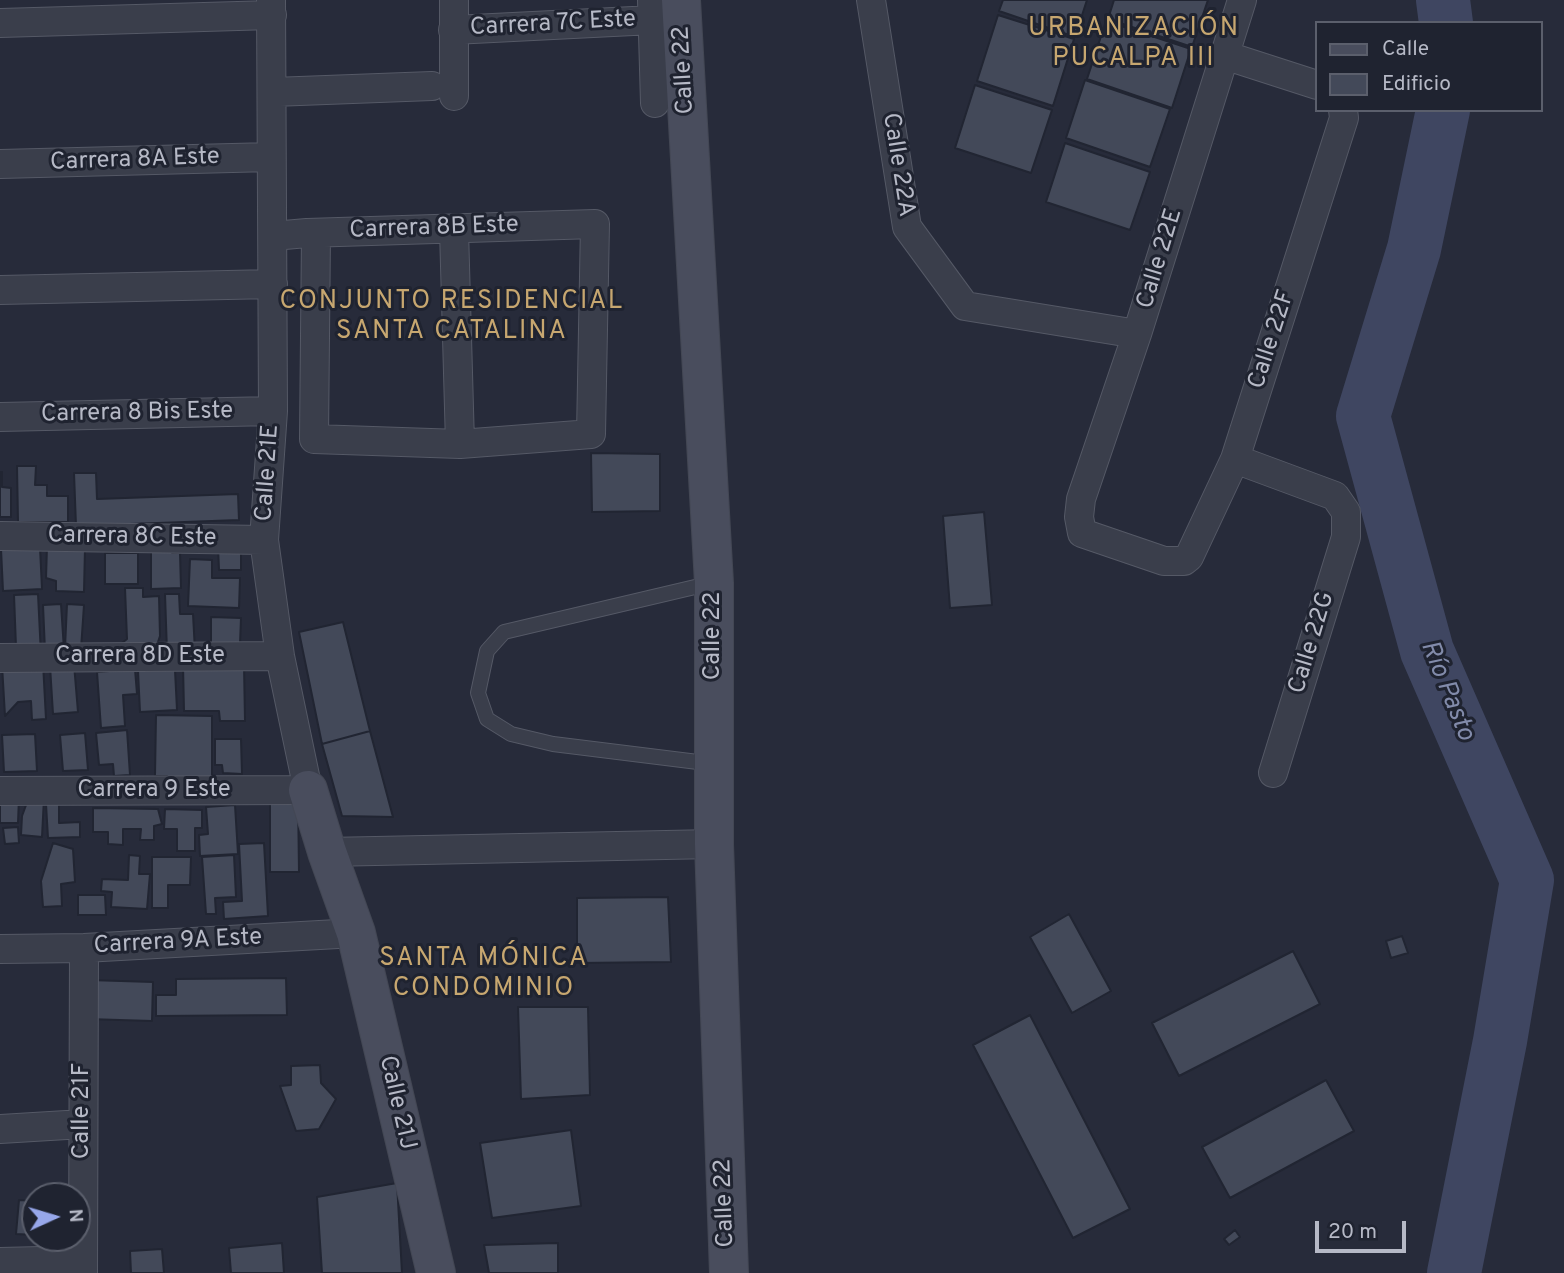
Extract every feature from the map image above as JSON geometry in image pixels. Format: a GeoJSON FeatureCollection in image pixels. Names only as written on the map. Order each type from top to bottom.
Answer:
{"type":"FeatureCollection","features":[{"type":"Feature","properties":{"kind":"main road","name":"Calle 22"},"geometry":{"type":"LineString","coordinates":[[662,7],[714,583],[714,844],[729,1273]]}},
{"type":"Feature","properties":{"kind":"main road","name":"Calle 21E"},"geometry":{"type":"LineString","coordinates":[[308,790],[356,933]]}},
{"type":"Feature","properties":{"kind":"main road","name":"Calle 21J"},"geometry":{"type":"LineString","coordinates":[[356,933],[436,1273]]}},
{"type":"Feature","properties":{"kind":"street"},"geometry":{"type":"LineString","coordinates":[[273,92],[443,91],[453,30],[454,0]]}},
{"type":"Feature","properties":{"kind":"street","name":"Calle 22A"},"geometry":{"type":"LineString","coordinates":[[871,0],[907,227],[965,306],[1137,334]]}},
{"type":"Feature","properties":{"kind":"street","name":"Calle 22E"},"geometry":{"type":"LineString","coordinates":[[1184,561],[1164,561],[1082,533],[1079,517],[1081,499],[1137,334],[1242,0]]}},
{"type":"Feature","properties":{"kind":"street"},"geometry":{"type":"LineString","coordinates":[[0,23],[272,7]]}},
{"type":"Feature","properties":{"kind":"street","name":"Calle 21E"},"geometry":{"type":"LineString","coordinates":[[272,7],[273,411],[264,540],[280,656],[308,790]]}},
{"type":"Feature","properties":{"kind":"street"},"geometry":{"type":"LineString","coordinates":[[655,103],[662,7]]}},
{"type":"Feature","properties":{"kind":"street","name":"Carrera 7C Este"},"geometry":{"type":"LineString","coordinates":[[453,30],[662,7]]}},
{"type":"Feature","properties":{"kind":"street"},"geometry":{"type":"LineString","coordinates":[[1224,55],[1316,85]]}},
{"type":"Feature","properties":{"kind":"street","name":"Calle 22F"},"geometry":{"type":"LineString","coordinates":[[1184,561],[1189,557],[1235,459],[1340,131],[1343,112]]}},
{"type":"Feature","properties":{"kind":"street","name":"Carrera 8A Este"},"geometry":{"type":"LineString","coordinates":[[0,164],[271,157]]}},
{"type":"Feature","properties":{"kind":"street","name":"Carrera 8B Este"},"geometry":{"type":"LineString","coordinates":[[273,236],[595,224],[590,434],[460,444]]}},
{"type":"Feature","properties":{"kind":"street"},"geometry":{"type":"LineString","coordinates":[[316,233],[314,439],[460,444],[454,230]]}},
{"type":"Feature","properties":{"kind":"street"},"geometry":{"type":"LineString","coordinates":[[0,290],[274,284]]}},
{"type":"Feature","properties":{"kind":"street","name":"Carrera 8 Bis Este"},"geometry":{"type":"LineString","coordinates":[[0,417],[273,411]]}},
{"type":"Feature","properties":{"kind":"street","name":"Calle 22G"},"geometry":{"type":"LineString","coordinates":[[1235,459],[1335,496],[1346,512],[1346,537],[1273,773]]}},
{"type":"Feature","properties":{"kind":"street","name":"Carrera 8C Este"},"geometry":{"type":"LineString","coordinates":[[0,536],[264,540]]}},
{"type":"Feature","properties":{"kind":"street","name":"Carrera 8D Este"},"geometry":{"type":"LineString","coordinates":[[0,658],[280,656]]}},
{"type":"Feature","properties":{"kind":"street","name":"Carrera 9 Este"},"geometry":{"type":"LineString","coordinates":[[0,791],[308,790]]}},
{"type":"Feature","properties":{"kind":"street"},"geometry":{"type":"LineString","coordinates":[[327,852],[714,844]]}},
{"type":"Feature","properties":{"kind":"street","name":"Carrera 9A Este"},"geometry":{"type":"LineString","coordinates":[[0,949],[83,948],[356,933]]}},
{"type":"Feature","properties":{"kind":"street","name":"Calle 21F"},"geometry":{"type":"LineString","coordinates":[[83,948],[83,1266]]}},
{"type":"Feature","properties":{"kind":"street"},"geometry":{"type":"LineString","coordinates":[[0,1129],[83,1124]]}},
{"type":"Feature","properties":{"kind":"street"},"geometry":{"type":"LineString","coordinates":[[0,1262],[83,1266]]}},
{"type":"Feature","properties":{"kind":"lane"},"geometry":{"type":"LineString","coordinates":[[714,583],[504,632],[487,651],[478,693],[487,719],[511,734],[553,744],[714,764]]}},
{"type":"Feature","properties":{"kind":"building"},"geometry":{"type":"Polygon","coordinates":[[[1003,0],[1087,0],[1075,37],[999,11],[1003,0]]]}},
{"type":"Feature","properties":{"kind":"building"},"geometry":{"type":"Polygon","coordinates":[[[1114,0],[1208,0],[1192,47],[1108,19],[1114,0]]]}},
{"type":"Feature","properties":{"kind":"building"},"geometry":{"type":"Polygon","coordinates":[[[998,15],[1074,39],[1053,106],[977,81],[998,15]]]}},
{"type":"Feature","properties":{"kind":"building"},"geometry":{"type":"Polygon","coordinates":[[[1106,21],[1191,49],[1172,108],[1087,79],[1106,21]]]}},
{"type":"Feature","properties":{"kind":"building"},"geometry":{"type":"Polygon","coordinates":[[[1085,80],[1170,109],[1150,167],[1066,138],[1085,80]]]}},
{"type":"Feature","properties":{"kind":"building"},"geometry":{"type":"Polygon","coordinates":[[[975,85],[1052,110],[1031,173],[955,148],[975,85]]]}},
{"type":"Feature","properties":{"kind":"building"},"geometry":{"type":"Polygon","coordinates":[[[1065,143],[1150,172],[1130,230],[1046,202],[1065,143]]]}},
{"type":"Feature","properties":{"kind":"building"},"geometry":{"type":"Polygon","coordinates":[[[591,453],[660,454],[660,511],[592,512],[591,453]]]}},
{"type":"Feature","properties":{"kind":"building"},"geometry":{"type":"Polygon","coordinates":[[[17,466],[36,466],[35,485],[47,485],[47,496],[68,496],[68,522],[18,522],[17,466]]]}},
{"type":"Feature","properties":{"kind":"building"},"geometry":{"type":"Polygon","coordinates":[[[0,472],[2,487],[11,488],[11,517],[0,517],[0,472]]]}},
{"type":"Feature","properties":{"kind":"building"},"geometry":{"type":"Polygon","coordinates":[[[74,473],[96,473],[97,499],[238,494],[239,520],[76,526],[74,473]]]}},
{"type":"Feature","properties":{"kind":"building"},"geometry":{"type":"Polygon","coordinates":[[[984,512],[992,605],[950,608],[943,516],[984,512]]]}},
{"type":"Feature","properties":{"kind":"building"},"geometry":{"type":"Polygon","coordinates":[[[151,545],[171,545],[172,553],[180,553],[181,588],[151,589],[151,545]]]}},
{"type":"Feature","properties":{"kind":"building"},"geometry":{"type":"Polygon","coordinates":[[[47,546],[85,548],[84,592],[56,591],[56,581],[46,578],[47,546]]]}},
{"type":"Feature","properties":{"kind":"building"},"geometry":{"type":"Polygon","coordinates":[[[241,546],[241,570],[219,570],[218,547],[241,546]]]}},
{"type":"Feature","properties":{"kind":"building"},"geometry":{"type":"Polygon","coordinates":[[[40,547],[42,589],[3,591],[1,549],[40,547]]]}},
{"type":"Feature","properties":{"kind":"building"},"geometry":{"type":"Polygon","coordinates":[[[105,553],[138,553],[138,584],[105,584],[105,553]]]}},
{"type":"Feature","properties":{"kind":"building"},"geometry":{"type":"Polygon","coordinates":[[[190,559],[212,560],[212,578],[240,578],[239,608],[188,606],[190,559]]]}},
{"type":"Feature","properties":{"kind":"building"},"geometry":{"type":"Polygon","coordinates":[[[125,588],[143,588],[143,597],[159,596],[160,636],[153,657],[108,654],[127,639],[125,588]]]}},
{"type":"Feature","properties":{"kind":"building"},"geometry":{"type":"Polygon","coordinates":[[[38,594],[41,655],[16,647],[14,595],[38,594]]]}},
{"type":"Feature","properties":{"kind":"building"},"geometry":{"type":"Polygon","coordinates":[[[165,594],[179,594],[180,614],[193,614],[195,651],[167,652],[165,594]]]}},
{"type":"Feature","properties":{"kind":"building"},"geometry":{"type":"Polygon","coordinates":[[[61,604],[64,650],[45,651],[43,605],[61,604]]]}},
{"type":"Feature","properties":{"kind":"building"},"geometry":{"type":"Polygon","coordinates":[[[67,604],[84,605],[81,649],[65,648],[67,604]]]}},
{"type":"Feature","properties":{"kind":"building"},"geometry":{"type":"Polygon","coordinates":[[[211,617],[241,618],[240,644],[211,643],[211,617]]]}},
{"type":"Feature","properties":{"kind":"building"},"geometry":{"type":"Polygon","coordinates":[[[343,622],[370,731],[322,744],[299,632],[343,622]]]}},
{"type":"Feature","properties":{"kind":"building"},"geometry":{"type":"Polygon","coordinates":[[[43,663],[46,719],[32,720],[31,701],[18,702],[5,716],[2,665],[43,663]]]}},
{"type":"Feature","properties":{"kind":"building"},"geometry":{"type":"Polygon","coordinates":[[[74,664],[78,712],[53,714],[50,666],[74,664]]]}},
{"type":"Feature","properties":{"kind":"building"},"geometry":{"type":"Polygon","coordinates":[[[244,664],[245,721],[220,721],[219,711],[184,711],[183,665],[244,664]]]}},
{"type":"Feature","properties":{"kind":"building"},"geometry":{"type":"Polygon","coordinates":[[[135,669],[137,694],[123,695],[125,726],[101,728],[97,672],[135,669]]]}},
{"type":"Feature","properties":{"kind":"building"},"geometry":{"type":"Polygon","coordinates":[[[175,670],[177,710],[140,712],[138,671],[175,670]]]}},
{"type":"Feature","properties":{"kind":"building"},"geometry":{"type":"Polygon","coordinates":[[[156,715],[212,716],[212,782],[172,782],[167,776],[155,776],[156,715]]]}},
{"type":"Feature","properties":{"kind":"building"},"geometry":{"type":"Polygon","coordinates":[[[127,730],[130,775],[114,776],[113,764],[99,765],[96,733],[127,730]]]}},
{"type":"Feature","properties":{"kind":"building"},"geometry":{"type":"Polygon","coordinates":[[[370,731],[393,817],[342,816],[322,744],[370,731]]]}},
{"type":"Feature","properties":{"kind":"building"},"geometry":{"type":"Polygon","coordinates":[[[85,733],[88,770],[63,771],[60,735],[85,733]]]}},
{"type":"Feature","properties":{"kind":"building"},"geometry":{"type":"Polygon","coordinates":[[[35,734],[37,771],[4,772],[2,735],[35,734]]]}},
{"type":"Feature","properties":{"kind":"building"},"geometry":{"type":"Polygon","coordinates":[[[215,739],[241,739],[242,774],[223,773],[222,765],[215,765],[215,739]]]}},
{"type":"Feature","properties":{"kind":"building"},"geometry":{"type":"Polygon","coordinates":[[[298,795],[299,872],[270,872],[270,796],[298,795]]]}},
{"type":"Feature","properties":{"kind":"building"},"geometry":{"type":"Polygon","coordinates":[[[0,797],[19,797],[18,823],[0,823],[0,797]]]}},
{"type":"Feature","properties":{"kind":"building"},"geometry":{"type":"Polygon","coordinates":[[[29,797],[44,798],[42,837],[21,835],[22,816],[29,797]]]}},
{"type":"Feature","properties":{"kind":"building"},"geometry":{"type":"Polygon","coordinates":[[[46,804],[59,804],[59,823],[80,822],[80,837],[48,838],[46,804]]]}},
{"type":"Feature","properties":{"kind":"building"},"geometry":{"type":"Polygon","coordinates":[[[235,805],[238,854],[200,856],[199,835],[208,834],[206,807],[235,805]]]}},
{"type":"Feature","properties":{"kind":"building"},"geometry":{"type":"Polygon","coordinates":[[[93,808],[158,809],[162,824],[154,826],[154,840],[140,840],[141,829],[123,829],[123,845],[108,844],[108,832],[93,832],[93,808]]]}},
{"type":"Feature","properties":{"kind":"building"},"geometry":{"type":"Polygon","coordinates":[[[165,809],[202,810],[202,828],[195,828],[195,851],[177,851],[177,829],[164,829],[165,809]]]}},
{"type":"Feature","properties":{"kind":"building"},"geometry":{"type":"Polygon","coordinates":[[[18,827],[19,843],[5,844],[3,828],[18,827]]]}},
{"type":"Feature","properties":{"kind":"building"},"geometry":{"type":"Polygon","coordinates":[[[53,843],[73,849],[75,882],[61,884],[62,906],[43,907],[41,881],[53,843]]]}},
{"type":"Feature","properties":{"kind":"building"},"geometry":{"type":"Polygon","coordinates":[[[264,843],[268,916],[224,919],[223,902],[242,901],[239,844],[264,843]]]}},
{"type":"Feature","properties":{"kind":"building"},"geometry":{"type":"Polygon","coordinates":[[[129,855],[140,856],[139,874],[150,874],[147,909],[111,907],[112,892],[101,891],[102,879],[128,880],[129,855]]]}},
{"type":"Feature","properties":{"kind":"building"},"geometry":{"type":"Polygon","coordinates":[[[234,855],[236,897],[215,898],[216,914],[206,914],[202,857],[234,855]]]}},
{"type":"Feature","properties":{"kind":"building"},"geometry":{"type":"Polygon","coordinates":[[[152,857],[191,857],[190,885],[168,885],[168,908],[152,908],[152,857]]]}},
{"type":"Feature","properties":{"kind":"building"},"geometry":{"type":"Polygon","coordinates":[[[78,895],[105,895],[106,915],[78,915],[78,895]]]}},
{"type":"Feature","properties":{"kind":"building"},"geometry":{"type":"Polygon","coordinates":[[[668,897],[671,962],[577,963],[577,898],[668,897]]]}},
{"type":"Feature","properties":{"kind":"building"},"geometry":{"type":"Polygon","coordinates":[[[1069,914],[1111,991],[1072,1013],[1030,937],[1069,914]]]}},
{"type":"Feature","properties":{"kind":"building"},"geometry":{"type":"Polygon","coordinates":[[[1402,936],[1408,953],[1391,958],[1386,941],[1402,936]]]}},
{"type":"Feature","properties":{"kind":"building"},"geometry":{"type":"Polygon","coordinates":[[[1293,951],[1320,1004],[1179,1076],[1152,1023],[1293,951]]]}},
{"type":"Feature","properties":{"kind":"building"},"geometry":{"type":"Polygon","coordinates":[[[286,978],[287,1015],[156,1016],[156,995],[176,995],[176,979],[286,978]]]}},
{"type":"Feature","properties":{"kind":"building"},"geometry":{"type":"Polygon","coordinates":[[[89,980],[153,982],[152,1021],[87,1019],[89,980]]]}},
{"type":"Feature","properties":{"kind":"building"},"geometry":{"type":"Polygon","coordinates":[[[518,1007],[588,1007],[590,1095],[521,1099],[518,1007]]]}},
{"type":"Feature","properties":{"kind":"building"},"geometry":{"type":"Polygon","coordinates":[[[1030,1015],[1130,1209],[1073,1238],[973,1045],[1030,1015]]]}},
{"type":"Feature","properties":{"kind":"building"},"geometry":{"type":"Polygon","coordinates":[[[320,1065],[321,1083],[336,1099],[319,1129],[296,1131],[280,1086],[291,1085],[291,1066],[320,1065]]]}},
{"type":"Feature","properties":{"kind":"building"},"geometry":{"type":"Polygon","coordinates":[[[1326,1080],[1354,1131],[1230,1198],[1202,1147],[1326,1080]]]}},
{"type":"Feature","properties":{"kind":"building"},"geometry":{"type":"Polygon","coordinates":[[[571,1130],[581,1206],[492,1218],[480,1143],[571,1130]]]}},
{"type":"Feature","properties":{"kind":"building"},"geometry":{"type":"Polygon","coordinates":[[[397,1183],[402,1273],[322,1273],[317,1197],[397,1183]]]}},
{"type":"Feature","properties":{"kind":"building"},"geometry":{"type":"Polygon","coordinates":[[[19,1200],[21,1200],[21,1234],[16,1234],[19,1200]]]}},
{"type":"Feature","properties":{"kind":"building"},"geometry":{"type":"Polygon","coordinates":[[[1235,1230],[1240,1237],[1229,1245],[1224,1239],[1235,1230]]]}},
{"type":"Feature","properties":{"kind":"building"},"geometry":{"type":"Polygon","coordinates":[[[282,1243],[284,1273],[231,1273],[229,1248],[282,1243]]]}},
{"type":"Feature","properties":{"kind":"building"},"geometry":{"type":"Polygon","coordinates":[[[558,1243],[558,1273],[489,1273],[484,1245],[558,1243]]]}},
{"type":"Feature","properties":{"kind":"building"},"geometry":{"type":"Polygon","coordinates":[[[162,1249],[164,1273],[131,1273],[130,1251],[162,1249]]]}},
{"type":"Feature","properties":{"kind":"waterway","name":"Río Pasto"},"geometry":{"type":"LineString","coordinates":[[1443,0],[1446,21]]}},
{"type":"Feature","properties":{"kind":"waterway","name":"Río Pasto"},"geometry":{"type":"LineString","coordinates":[[1443,112],[1414,249],[1363,416],[1427,651],[1527,880],[1500,1041],[1454,1273]]}},
{"type":"Feature","properties":{"kind":"district","name":"URBANIZACIÓN PUCALPA III"},"geometry":{"type":"Point","coordinates":[1134,45]}},
{"type":"Feature","properties":{"kind":"district","name":"CONJUNTO RESIDENCIAL SANTA CATALINA"},"geometry":{"type":"Point","coordinates":[452,318]}},
{"type":"Feature","properties":{"kind":"district","name":"SANTA MÓNICA CONDOMINIO"},"geometry":{"type":"Point","coordinates":[484,975]}}]}
